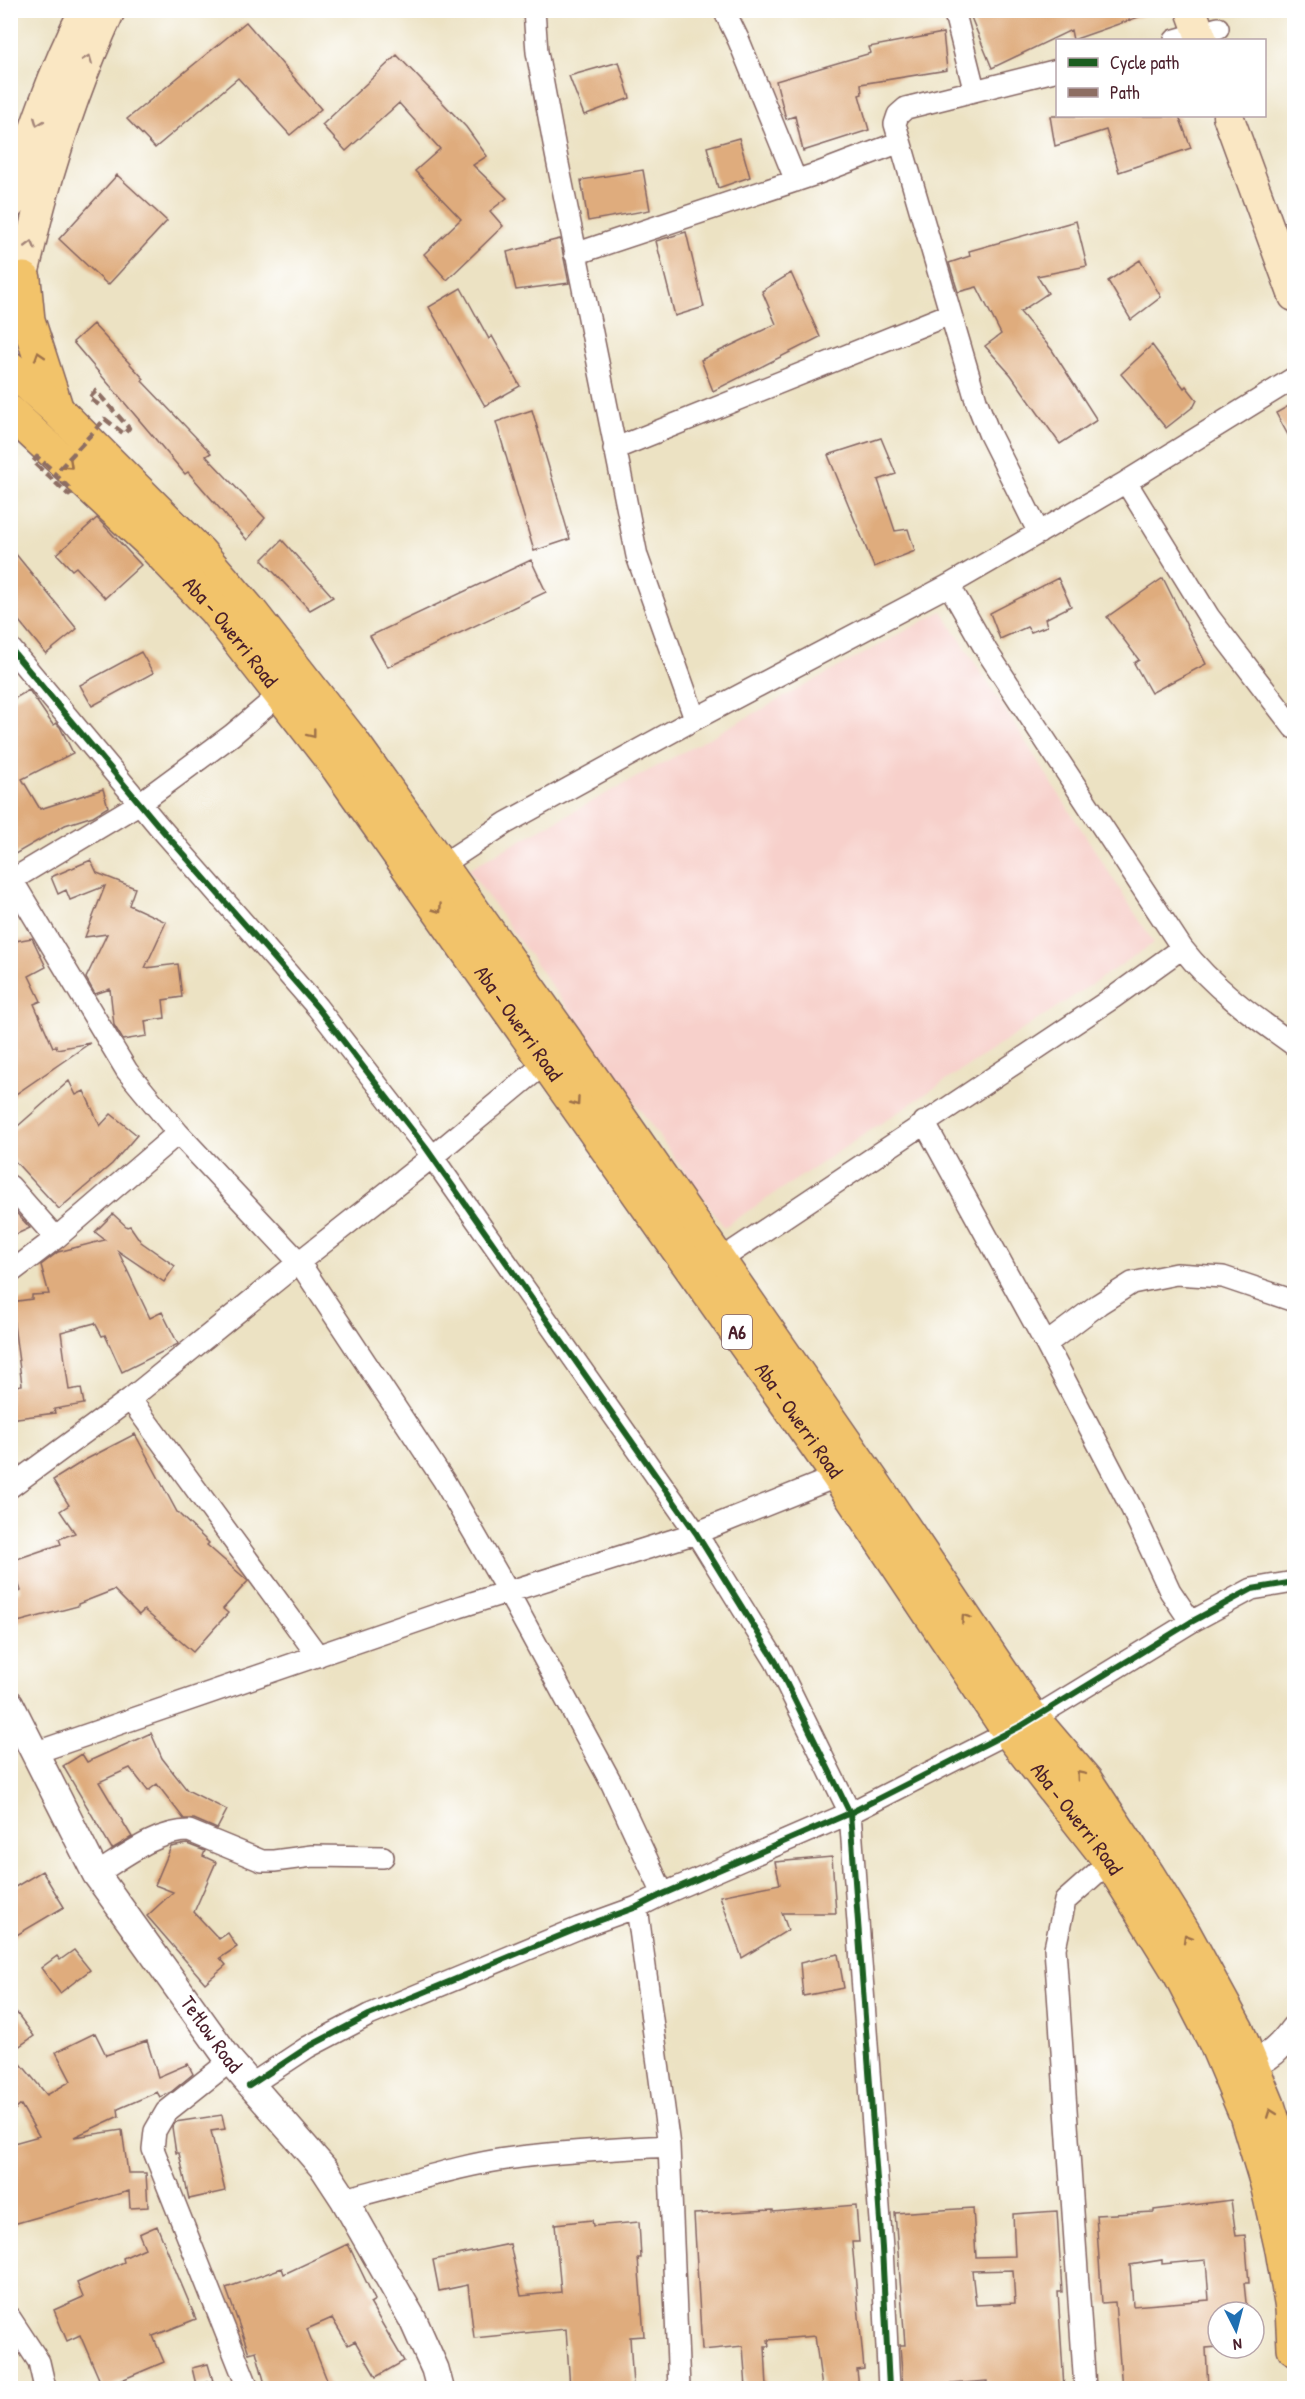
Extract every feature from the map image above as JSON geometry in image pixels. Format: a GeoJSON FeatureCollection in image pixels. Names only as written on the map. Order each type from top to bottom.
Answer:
{"type":"FeatureCollection","features":[{"type":"Feature","properties":{"kind":"highway"},"geometry":{"type":"LineString","coordinates":[[24,279],[28,320],[58,411]]}},
{"type":"Feature","properties":{"kind":"highway","name":"Aba - Owerri Road"},"geometry":{"type":"LineString","coordinates":[[10,368],[58,411],[200,553],[250,611],[291,686]]}},
{"type":"Feature","properties":{"kind":"highway","name":"Aba - Owerri Road"},"geometry":{"type":"LineString","coordinates":[[10,411],[153,545],[291,686],[352,741],[430,873],[558,1053],[838,1476],[1021,1726],[1086,1781],[1148,1875],[1201,1962],[1237,2030],[1246,2115],[1268,2184],[1284,2259],[1292,2309],[1294,2348]]}},
{"type":"Feature","properties":{"kind":"highway"},"geometry":{"type":"LineString","coordinates":[[10,435],[44,441]]}},
{"type":"Feature","properties":{"kind":"highway","name":"Aba - Owerri Road"},"geometry":{"type":"LineString","coordinates":[[558,1053],[720,1260],[1110,1861],[1240,2068],[1280,2139],[1294,2189]]}},
{"type":"Feature","properties":{"kind":"main road"},"geometry":{"type":"LineString","coordinates":[[10,204],[59,68],[85,10]]}},
{"type":"Feature","properties":{"kind":"main road"},"geometry":{"type":"LineString","coordinates":[[10,322],[24,279],[41,203],[60,139],[87,60],[110,10]]}},
{"type":"Feature","properties":{"kind":"main road"},"geometry":{"type":"LineString","coordinates":[[1228,117],[1294,296]]}},
{"type":"Feature","properties":{"kind":"main road"},"geometry":{"type":"LineString","coordinates":[[1248,117],[1294,244]]}},
{"type":"Feature","properties":{"kind":"street"},"geometry":{"type":"LineString","coordinates":[[534,10],[537,52],[575,254],[603,380],[614,449],[637,556],[695,718]]}},
{"type":"Feature","properties":{"kind":"street"},"geometry":{"type":"LineString","coordinates":[[724,10],[796,181]]}},
{"type":"Feature","properties":{"kind":"street"},"geometry":{"type":"LineString","coordinates":[[954,10],[974,89]]}},
{"type":"Feature","properties":{"kind":"street"},"geometry":{"type":"LineString","coordinates":[[1039,533],[989,433],[950,314],[894,124],[898,115],[906,108],[974,89],[1056,70]]}},
{"type":"Feature","properties":{"kind":"street"},"geometry":{"type":"LineString","coordinates":[[575,254],[796,181],[900,142]]}},
{"type":"Feature","properties":{"kind":"street"},"geometry":{"type":"LineString","coordinates":[[614,449],[950,314]]}},
{"type":"Feature","properties":{"kind":"street"},"geometry":{"type":"LineString","coordinates":[[430,873],[506,823],[695,718],[949,585],[1126,482],[1294,378]]}},
{"type":"Feature","properties":{"kind":"street"},"geometry":{"type":"LineString","coordinates":[[1126,482],[1209,617],[1294,728]]}},
{"type":"Feature","properties":{"kind":"street"},"geometry":{"type":"LineString","coordinates":[[949,585],[986,650],[1182,948],[1209,980],[1250,1015],[1294,1045]]}},
{"type":"Feature","properties":{"kind":"street"},"geometry":{"type":"LineString","coordinates":[[10,648],[316,1007],[432,1157],[696,1533],[776,1662],[850,1814],[881,2236],[889,2388]]}},
{"type":"Feature","properties":{"kind":"street"},"geometry":{"type":"LineString","coordinates":[[291,686],[232,735],[140,803],[11,881],[127,1071],[178,1133],[299,1262],[444,1481],[508,1592],[612,1784],[663,1894]]}},
{"type":"Feature","properties":{"kind":"street"},"geometry":{"type":"LineString","coordinates":[[720,1260],[1114,997],[1182,948]]}},
{"type":"Feature","properties":{"kind":"street"},"geometry":{"type":"LineString","coordinates":[[10,1487],[130,1399],[558,1053]]}},
{"type":"Feature","properties":{"kind":"street"},"geometry":{"type":"LineString","coordinates":[[924,1122],[1047,1344],[1132,1509],[1170,1591],[1191,1622]]}},
{"type":"Feature","properties":{"kind":"street"},"geometry":{"type":"LineString","coordinates":[[10,1274],[56,1238],[178,1133]]}},
{"type":"Feature","properties":{"kind":"street"},"geometry":{"type":"LineString","coordinates":[[10,1186],[56,1238]]}},
{"type":"Feature","properties":{"kind":"street"},"geometry":{"type":"LineString","coordinates":[[1047,1344],[1099,1304],[1132,1283],[1176,1274],[1223,1277],[1294,1301]]}},
{"type":"Feature","properties":{"kind":"street"},"geometry":{"type":"LineString","coordinates":[[130,1399],[318,1656]]}},
{"type":"Feature","properties":{"kind":"street"},"geometry":{"type":"LineString","coordinates":[[34,1753],[459,1607],[696,1533],[838,1476]]}},
{"type":"Feature","properties":{"kind":"street"},"geometry":{"type":"LineString","coordinates":[[249,2086],[308,2047],[369,2015],[579,1928],[637,1907],[850,1814],[1021,1726],[1191,1622],[1252,1590],[1294,1582]]}},
{"type":"Feature","properties":{"kind":"street","name":"Tetlow Road"},"geometry":{"type":"LineString","coordinates":[[10,1704],[96,1874],[249,2086],[325,2170],[344,2199],[412,2320],[435,2369],[440,2388]]}},
{"type":"Feature","properties":{"kind":"street"},"geometry":{"type":"LineString","coordinates":[[96,1874],[156,1839],[177,1831],[189,1831],[262,1861],[274,1862],[312,1856],[383,1857]]}},
{"type":"Feature","properties":{"kind":"street"},"geometry":{"type":"LineString","coordinates":[[1084,2388],[1055,1948],[1065,1901],[1110,1861]]}},
{"type":"Feature","properties":{"kind":"street"},"geometry":{"type":"LineString","coordinates":[[637,1907],[669,2146],[679,2388]]}},
{"type":"Feature","properties":{"kind":"street"},"geometry":{"type":"LineString","coordinates":[[1240,2068],[1279,2049],[1294,2029]]}},
{"type":"Feature","properties":{"kind":"street"},"geometry":{"type":"LineString","coordinates":[[230,2061],[166,2112],[155,2131],[153,2149],[248,2388]]}},
{"type":"Feature","properties":{"kind":"street"},"geometry":{"type":"LineString","coordinates":[[344,2199],[387,2190],[466,2166],[513,2158],[669,2146]]}},
{"type":"Feature","properties":{"kind":"street"},"geometry":{"type":"LineString","coordinates":[[10,2318],[39,2362],[45,2388]]}},
{"type":"Feature","properties":{"kind":"shaded area"},"geometry":{"type":"Polygon","coordinates":[[[942,611],[1154,943],[724,1227],[468,869],[942,611]]]}},
{"type":"Feature","properties":{"kind":"building"},"geometry":{"type":"Polygon","coordinates":[[[968,10],[1150,10],[1150,13],[1076,39],[1073,39],[1071,30],[992,68],[968,10]]]}},
{"type":"Feature","properties":{"kind":"building"},"geometry":{"type":"Polygon","coordinates":[[[246,22],[321,109],[290,135],[238,78],[155,148],[127,119],[246,22]]]}},
{"type":"Feature","properties":{"kind":"building"},"geometry":{"type":"Polygon","coordinates":[[[943,33],[947,70],[861,84],[862,94],[859,95],[869,130],[803,151],[795,116],[786,119],[776,81],[871,53],[869,47],[943,33]]]}},
{"type":"Feature","properties":{"kind":"building"},"geometry":{"type":"Polygon","coordinates":[[[397,55],[466,127],[487,156],[473,165],[507,198],[490,211],[503,226],[447,280],[424,254],[461,219],[415,171],[440,149],[399,103],[346,151],[322,125],[397,55]]]}},
{"type":"Feature","properties":{"kind":"building"},"geometry":{"type":"Polygon","coordinates":[[[619,62],[630,98],[584,115],[569,76],[619,62]]]}},
{"type":"Feature","properties":{"kind":"building"},"geometry":{"type":"Polygon","coordinates":[[[1050,116],[1179,117],[1191,148],[1119,172],[1106,130],[1055,146],[1050,116]]]}},
{"type":"Feature","properties":{"kind":"building"},"geometry":{"type":"Polygon","coordinates":[[[739,138],[750,177],[718,188],[707,147],[739,138]]]}},
{"type":"Feature","properties":{"kind":"building"},"geometry":{"type":"Polygon","coordinates":[[[643,170],[650,210],[588,221],[581,180],[643,170]]]}},
{"type":"Feature","properties":{"kind":"building"},"geometry":{"type":"Polygon","coordinates":[[[117,175],[167,221],[108,285],[59,239],[117,175]]]}},
{"type":"Feature","properties":{"kind":"building"},"geometry":{"type":"Polygon","coordinates":[[[1076,221],[1087,266],[1037,276],[1048,293],[1020,312],[1052,350],[1097,420],[1060,444],[1011,375],[985,346],[1001,334],[977,287],[958,292],[949,263],[970,256],[969,251],[1076,221]]]}},
{"type":"Feature","properties":{"kind":"building"},"geometry":{"type":"Polygon","coordinates":[[[686,232],[704,307],[675,316],[656,241],[686,232]]]}},
{"type":"Feature","properties":{"kind":"building"},"geometry":{"type":"Polygon","coordinates":[[[560,239],[569,283],[516,290],[507,252],[560,239]]]}},
{"type":"Feature","properties":{"kind":"building"},"geometry":{"type":"Polygon","coordinates":[[[1140,260],[1161,297],[1131,320],[1108,281],[1140,260]]]}},
{"type":"Feature","properties":{"kind":"building"},"geometry":{"type":"Polygon","coordinates":[[[791,273],[820,337],[713,391],[701,360],[776,324],[762,291],[791,273]]]}},
{"type":"Feature","properties":{"kind":"building"},"geometry":{"type":"Polygon","coordinates":[[[461,288],[489,339],[492,336],[520,386],[485,406],[429,307],[461,288]]]}},
{"type":"Feature","properties":{"kind":"building"},"geometry":{"type":"Polygon","coordinates":[[[93,324],[144,379],[142,381],[211,453],[206,456],[265,518],[247,540],[188,472],[185,474],[73,342],[93,324]]]}},
{"type":"Feature","properties":{"kind":"building"},"geometry":{"type":"Polygon","coordinates":[[[1152,345],[1184,388],[1186,386],[1197,400],[1194,406],[1166,428],[1121,374],[1152,345]]]}},
{"type":"Feature","properties":{"kind":"building"},"geometry":{"type":"Polygon","coordinates":[[[1294,403],[1294,446],[1276,413],[1294,403]]]}},
{"type":"Feature","properties":{"kind":"building"},"geometry":{"type":"Polygon","coordinates":[[[532,410],[570,539],[534,551],[496,422],[532,410]]]}},
{"type":"Feature","properties":{"kind":"building"},"geometry":{"type":"Polygon","coordinates":[[[881,438],[896,474],[878,480],[895,531],[908,529],[915,551],[874,567],[828,455],[881,438]]]}},
{"type":"Feature","properties":{"kind":"building"},"geometry":{"type":"Polygon","coordinates":[[[97,518],[141,565],[105,598],[76,567],[72,570],[57,554],[97,518]]]}},
{"type":"Feature","properties":{"kind":"building"},"geometry":{"type":"Polygon","coordinates":[[[282,540],[333,597],[310,610],[262,560],[282,540]]]}},
{"type":"Feature","properties":{"kind":"building"},"geometry":{"type":"Polygon","coordinates":[[[10,547],[77,629],[46,654],[10,610],[10,547]]]}},
{"type":"Feature","properties":{"kind":"building"},"geometry":{"type":"Polygon","coordinates":[[[531,560],[546,592],[388,667],[370,636],[531,560]]]}},
{"type":"Feature","properties":{"kind":"building"},"geometry":{"type":"Polygon","coordinates":[[[1058,578],[1071,606],[1045,619],[1047,626],[1031,632],[1027,627],[1000,639],[990,613],[1058,578]]]}},
{"type":"Feature","properties":{"kind":"building"},"geometry":{"type":"Polygon","coordinates":[[[1163,578],[1206,664],[1151,693],[1134,663],[1139,660],[1107,617],[1163,578]]]}},
{"type":"Feature","properties":{"kind":"building"},"geometry":{"type":"Polygon","coordinates":[[[141,652],[153,673],[92,706],[80,685],[141,652]]]}},
{"type":"Feature","properties":{"kind":"building"},"geometry":{"type":"Polygon","coordinates":[[[29,690],[53,725],[56,723],[60,727],[73,753],[22,779],[40,809],[103,789],[108,807],[93,816],[65,825],[10,857],[10,701],[29,690]]]}},
{"type":"Feature","properties":{"kind":"building"},"geometry":{"type":"Polygon","coordinates":[[[91,860],[97,873],[135,888],[129,905],[166,922],[145,968],[178,964],[182,997],[163,1000],[165,1018],[145,1021],[147,1036],[123,1040],[114,1025],[110,989],[95,994],[86,978],[107,934],[85,937],[105,886],[70,900],[66,890],[58,894],[51,877],[91,860]]]}},
{"type":"Feature","properties":{"kind":"building"},"geometry":{"type":"Polygon","coordinates":[[[32,938],[46,967],[29,976],[41,1001],[34,1004],[53,1047],[56,1046],[57,1049],[90,1043],[10,1098],[10,942],[32,938]]]}},
{"type":"Feature","properties":{"kind":"building"},"geometry":{"type":"Polygon","coordinates":[[[69,1081],[76,1095],[84,1091],[100,1126],[111,1114],[137,1135],[112,1164],[59,1209],[10,1156],[10,1133],[69,1081]]]}},
{"type":"Feature","properties":{"kind":"building"},"geometry":{"type":"Polygon","coordinates":[[[10,1206],[30,1228],[10,1237],[10,1206]]]}},
{"type":"Feature","properties":{"kind":"building"},"geometry":{"type":"Polygon","coordinates":[[[113,1214],[127,1227],[130,1226],[141,1242],[175,1266],[164,1282],[118,1251],[150,1318],[162,1312],[178,1344],[122,1372],[105,1335],[102,1336],[95,1323],[61,1332],[69,1390],[81,1388],[84,1404],[54,1409],[55,1413],[10,1419],[10,1387],[22,1385],[11,1302],[32,1299],[32,1295],[49,1294],[41,1265],[58,1252],[105,1240],[95,1232],[113,1214]]]}},
{"type":"Feature","properties":{"kind":"building"},"geometry":{"type":"Polygon","coordinates":[[[135,1434],[177,1512],[209,1543],[207,1545],[248,1581],[223,1609],[228,1613],[193,1652],[144,1610],[139,1615],[114,1590],[78,1604],[78,1606],[10,1624],[10,1594],[21,1591],[11,1561],[61,1544],[59,1539],[75,1533],[60,1511],[69,1505],[53,1480],[135,1434]]]}},
{"type":"Feature","properties":{"kind":"building"},"geometry":{"type":"Polygon","coordinates":[[[151,1733],[162,1758],[187,1790],[227,1810],[217,1829],[194,1819],[184,1819],[157,1784],[148,1791],[130,1768],[99,1782],[132,1837],[112,1849],[63,1766],[82,1754],[87,1762],[151,1733]]]}},
{"type":"Feature","properties":{"kind":"building"},"geometry":{"type":"Polygon","coordinates":[[[187,1844],[205,1851],[203,1856],[216,1862],[194,1912],[219,1939],[228,1933],[237,1947],[220,1958],[226,1965],[205,1983],[147,1916],[173,1892],[155,1885],[171,1847],[187,1844]]]}},
{"type":"Feature","properties":{"kind":"building"},"geometry":{"type":"Polygon","coordinates":[[[832,1857],[836,1913],[782,1913],[788,1930],[742,1958],[720,1896],[780,1884],[775,1862],[832,1857]]]}},
{"type":"Feature","properties":{"kind":"building"},"geometry":{"type":"Polygon","coordinates":[[[42,1871],[64,1907],[10,1939],[10,1890],[42,1871]]]}},
{"type":"Feature","properties":{"kind":"building"},"geometry":{"type":"Polygon","coordinates":[[[74,1950],[90,1970],[60,1993],[41,1968],[57,1956],[60,1960],[74,1950]]]}},
{"type":"Feature","properties":{"kind":"building"},"geometry":{"type":"Polygon","coordinates":[[[838,1954],[844,1988],[803,1996],[800,1963],[838,1954]]]}},
{"type":"Feature","properties":{"kind":"building"},"geometry":{"type":"Polygon","coordinates":[[[10,2004],[34,2036],[11,2052],[47,2095],[71,2081],[56,2052],[95,2033],[106,2055],[147,2041],[158,2077],[188,2064],[193,2074],[171,2092],[160,2097],[157,2092],[118,2109],[119,2116],[74,2137],[122,2130],[128,2173],[146,2173],[148,2207],[130,2208],[129,2191],[10,2225],[10,2144],[39,2136],[21,2105],[10,2114],[10,2004]]]}},
{"type":"Feature","properties":{"kind":"building"},"geometry":{"type":"Polygon","coordinates":[[[222,2115],[225,2129],[211,2131],[225,2191],[189,2199],[179,2153],[176,2153],[172,2127],[175,2122],[222,2115]]]}},
{"type":"Feature","properties":{"kind":"building"},"geometry":{"type":"Polygon","coordinates":[[[1231,2200],[1236,2236],[1245,2235],[1249,2283],[1244,2283],[1246,2300],[1209,2300],[1206,2260],[1162,2264],[1162,2260],[1130,2265],[1133,2306],[1206,2300],[1208,2388],[1122,2388],[1115,2302],[1102,2303],[1096,2215],[1154,2212],[1154,2210],[1231,2200]]]}},
{"type":"Feature","properties":{"kind":"building"},"geometry":{"type":"Polygon","coordinates":[[[856,2205],[859,2242],[852,2242],[864,2369],[857,2370],[859,2388],[822,2388],[815,2336],[768,2340],[769,2346],[765,2346],[767,2388],[746,2388],[743,2346],[702,2350],[694,2214],[773,2210],[773,2212],[856,2205]]]}},
{"type":"Feature","properties":{"kind":"building"},"geometry":{"type":"Polygon","coordinates":[[[973,2208],[976,2257],[1015,2256],[1013,2214],[1057,2211],[1062,2292],[1058,2292],[1064,2388],[987,2388],[987,2381],[903,2388],[900,2345],[905,2345],[895,2213],[973,2208]],[[1013,2270],[972,2271],[976,2305],[1015,2303],[1013,2270]]]}},
{"type":"Feature","properties":{"kind":"building"},"geometry":{"type":"Polygon","coordinates":[[[592,2220],[593,2226],[639,2222],[641,2258],[638,2258],[644,2336],[630,2337],[633,2386],[570,2388],[566,2329],[474,2338],[468,2285],[439,2291],[433,2260],[510,2244],[521,2296],[561,2292],[555,2224],[592,2220]]]}},
{"type":"Feature","properties":{"kind":"building"},"geometry":{"type":"Polygon","coordinates":[[[157,2226],[196,2319],[153,2336],[164,2362],[103,2388],[80,2335],[67,2341],[54,2310],[83,2297],[77,2283],[124,2262],[123,2258],[145,2248],[139,2234],[157,2226]]]}},
{"type":"Feature","properties":{"kind":"building"},"geometry":{"type":"Polygon","coordinates":[[[348,2244],[375,2300],[370,2303],[404,2361],[376,2377],[355,2341],[348,2345],[332,2318],[307,2329],[330,2388],[266,2388],[256,2351],[249,2353],[226,2288],[282,2268],[284,2274],[348,2244]]]}},
{"type":"Feature","properties":{"kind":"building"},"geometry":{"type":"Polygon","coordinates":[[[208,2364],[213,2381],[196,2385],[192,2368],[208,2364]]]}},
{"type":"Feature","properties":{"kind":"marked path"},"geometry":{"type":"LineString","coordinates":[[50,468],[37,457],[33,462],[69,495],[72,491],[55,474],[105,419],[124,434],[129,428],[96,391],[89,398],[102,407]]}},
{"type":"Feature","properties":{"kind":"cycle path"},"geometry":{"type":"LineString","coordinates":[[10,648],[157,824],[317,1007],[426,1148],[696,1533],[776,1662],[850,1813],[882,2248],[889,2388]]}},
{"type":"Feature","properties":{"kind":"cycle path"},"geometry":{"type":"LineString","coordinates":[[249,2086],[308,2047],[369,2015],[579,1928],[637,1907],[850,1813],[1021,1726],[1191,1622],[1252,1589],[1294,1582]]}}]}
